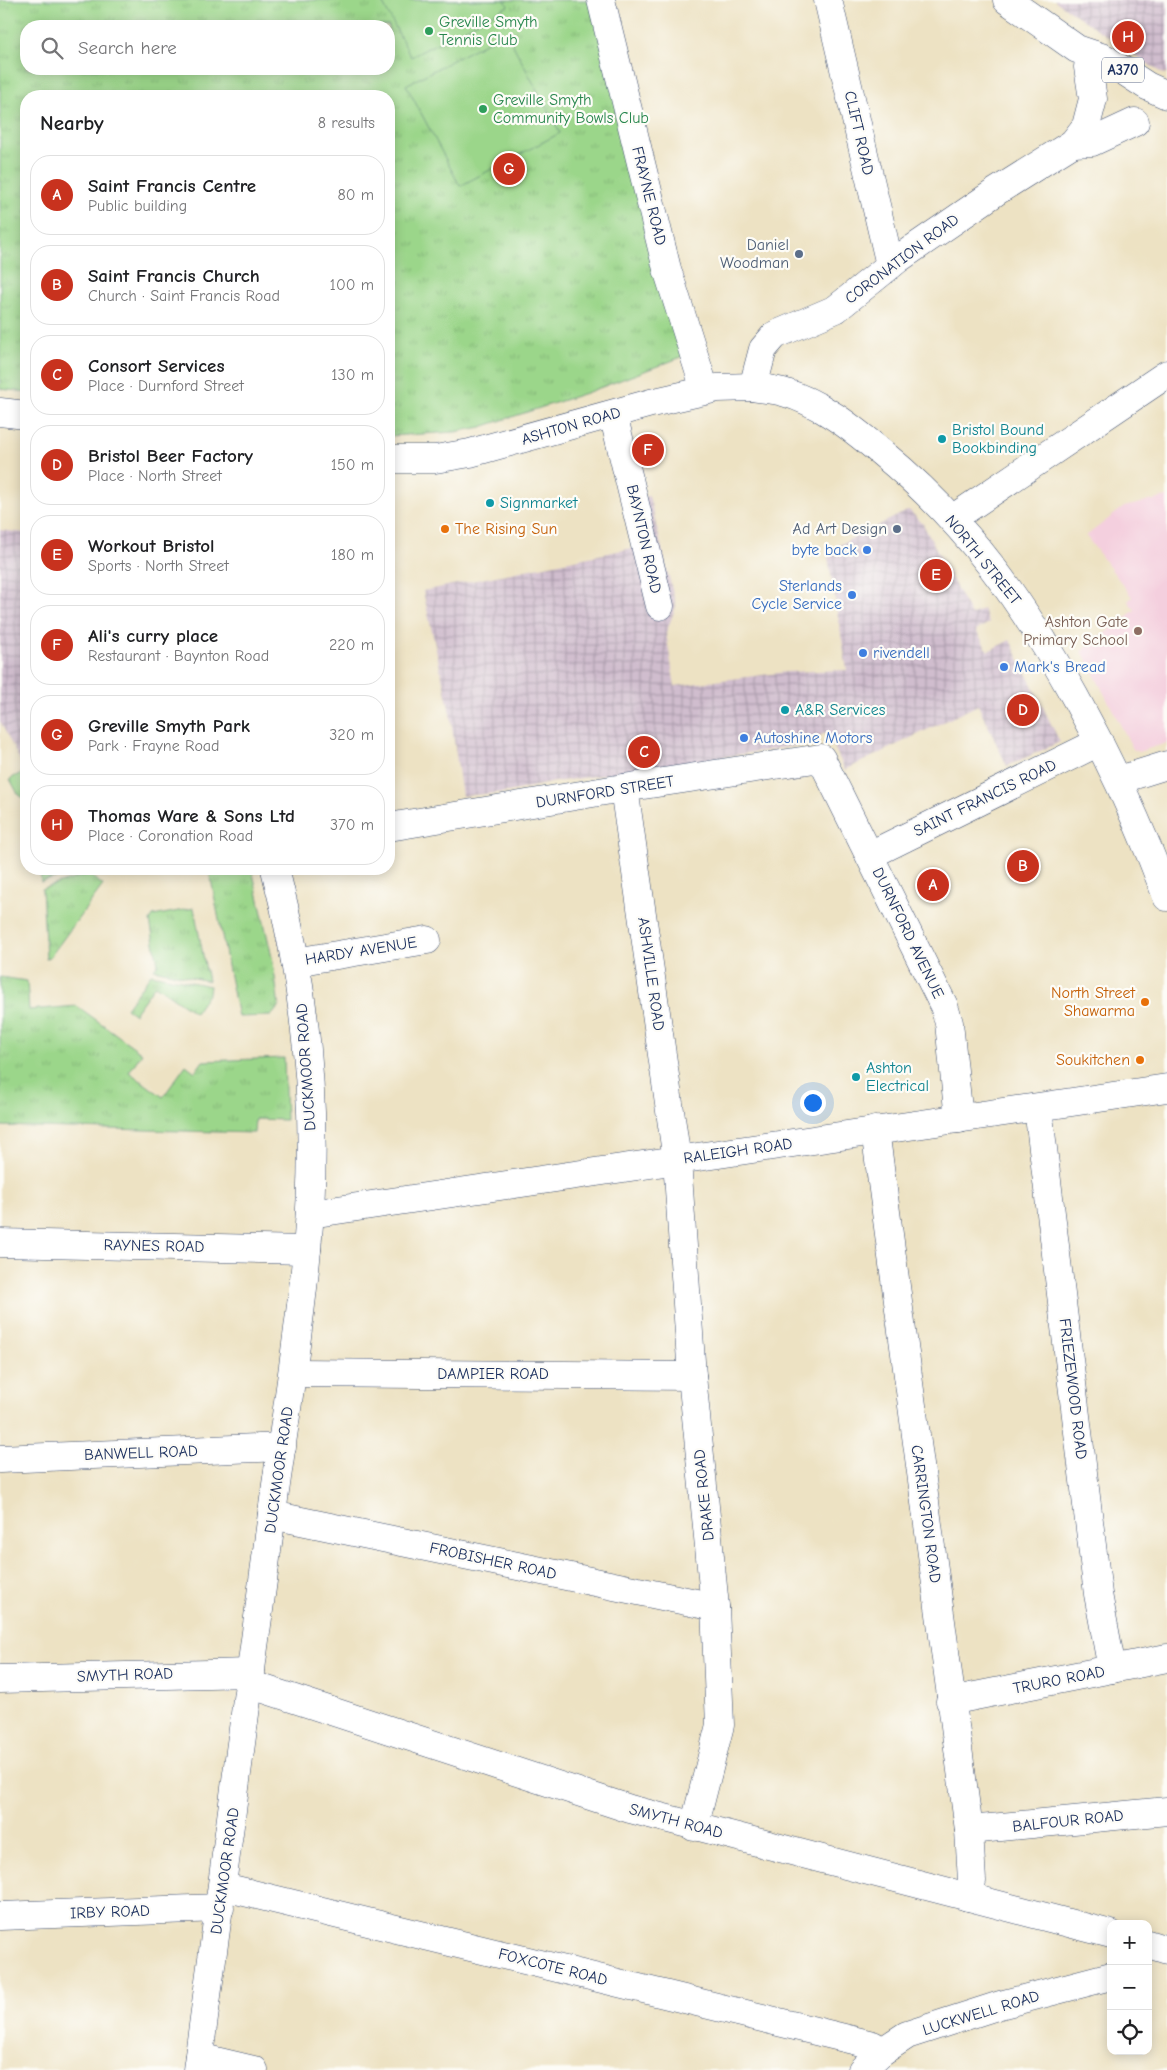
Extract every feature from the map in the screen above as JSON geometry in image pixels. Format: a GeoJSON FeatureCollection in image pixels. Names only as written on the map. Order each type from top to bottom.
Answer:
{"type":"FeatureCollection","features":[{"type":"Feature","properties":{"kind":"main road","name":"FRAYNE ROAD"},"geometry":{"type":"LineString","coordinates":[[601,0],[667,269],[705,390]]}},
{"type":"Feature","properties":{"kind":"main road","name":"CLIFT ROAD"},"geometry":{"type":"LineString","coordinates":[[828,0],[890,265]]}},
{"type":"Feature","properties":{"kind":"main road"},"geometry":{"type":"LineString","coordinates":[[1007,0],[1083,58]]}},
{"type":"Feature","properties":{"kind":"main road","name":"CORONATION ROAD"},"geometry":{"type":"LineString","coordinates":[[753,387],[761,356],[771,339],[836,309],[890,265],[997,190],[1073,143],[1086,126],[1093,99],[1083,58]]}},
{"type":"Feature","properties":{"kind":"main road","name":"A370"},"geometry":{"type":"LineString","coordinates":[[1083,58],[1104,58],[1148,86],[1167,95]]}},
{"type":"Feature","properties":{"kind":"main road","name":"A370"},"geometry":{"type":"LineString","coordinates":[[1083,58],[1127,94],[1145,103],[1167,106]]}},
{"type":"Feature","properties":{"kind":"main road","name":"CORONATION ROAD"},"geometry":{"type":"LineString","coordinates":[[1073,143],[1092,142],[1136,122]]}},
{"type":"Feature","properties":{"kind":"main road"},"geometry":{"type":"LineString","coordinates":[[952,519],[1167,374]]}},
{"type":"Feature","properties":{"kind":"main road","name":"ASHTON ROAD"},"geometry":{"type":"LineString","coordinates":[[395,459],[426,460],[470,453],[614,414],[651,402],[717,388],[753,387]]}},
{"type":"Feature","properties":{"kind":"main road","name":"NORTH STREET"},"geometry":{"type":"LineString","coordinates":[[753,387],[780,391],[796,396],[832,415],[895,463],[952,519],[995,569],[1025,611],[1100,742],[1146,840],[1167,896]]}},
{"type":"Feature","properties":{"kind":"main road"},"geometry":{"type":"LineString","coordinates":[[0,412],[20,414]]}},
{"type":"Feature","properties":{"kind":"main road","name":"BAYNTON ROAD"},"geometry":{"type":"LineString","coordinates":[[614,414],[660,606]]}},
{"type":"Feature","properties":{"kind":"main road","name":"SAINT FRANCIS ROAD"},"geometry":{"type":"LineString","coordinates":[[870,855],[1100,742]]}},
{"type":"Feature","properties":{"kind":"main road","name":"DURNFORD AVENUE"},"geometry":{"type":"LineString","coordinates":[[821,758],[947,1014],[959,1119]]}},
{"type":"Feature","properties":{"kind":"main road","name":"DURNFORD STREET"},"geometry":{"type":"LineString","coordinates":[[395,826],[821,758]]}},
{"type":"Feature","properties":{"kind":"main road"},"geometry":{"type":"LineString","coordinates":[[1119,780],[1167,765]]}},
{"type":"Feature","properties":{"kind":"main road","name":"ASHVILLE ROAD"},"geometry":{"type":"LineString","coordinates":[[624,788],[677,1160]]}},
{"type":"Feature","properties":{"kind":"main road","name":"DUCKMOOR ROAD"},"geometry":{"type":"LineString","coordinates":[[198,2063],[293,1373],[310,1214],[309,1074],[302,1005],[295,962],[286,911],[277,875]]}},
{"type":"Feature","properties":{"kind":"main road","name":"HARDY AVENUE"},"geometry":{"type":"LineString","coordinates":[[295,962],[427,940]]}},
{"type":"Feature","properties":{"kind":"main road","name":"RALEIGH ROAD"},"geometry":{"type":"LineString","coordinates":[[310,1214],[1167,1088]]}},
{"type":"Feature","properties":{"kind":"main road","name":"FRIEZEWOOD ROAD"},"geometry":{"type":"LineString","coordinates":[[1038,1108],[1098,1594],[1112,1669]]}},
{"type":"Feature","properties":{"kind":"main road","name":"CARRINGTON ROAD"},"geometry":{"type":"LineString","coordinates":[[875,1130],[950,1701],[969,1830],[972,1881],[968,1897]]}},
{"type":"Feature","properties":{"kind":"main road","name":"DRAKE ROAD"},"geometry":{"type":"LineString","coordinates":[[677,1160],[692,1376],[715,1607],[720,1725],[694,1827]]}},
{"type":"Feature","properties":{"kind":"main road","name":"RAYNES ROAD"},"geometry":{"type":"LineString","coordinates":[[0,1243],[307,1250]]}},
{"type":"Feature","properties":{"kind":"main road","name":"DAMPIER ROAD"},"geometry":{"type":"LineString","coordinates":[[293,1373],[692,1376]]}},
{"type":"Feature","properties":{"kind":"main road","name":"BANWELL ROAD"},"geometry":{"type":"LineString","coordinates":[[0,1459],[282,1447]]}},
{"type":"Feature","properties":{"kind":"main road","name":"FROBISHER ROAD"},"geometry":{"type":"LineString","coordinates":[[272,1515],[715,1607]]}},
{"type":"Feature","properties":{"kind":"main road","name":"TRURO ROAD"},"geometry":{"type":"LineString","coordinates":[[950,1701],[1167,1658]]}},
{"type":"Feature","properties":{"kind":"main road","name":"SMYTH ROAD"},"geometry":{"type":"LineString","coordinates":[[0,1679],[250,1678],[630,1809],[1107,1933]]}},
{"type":"Feature","properties":{"kind":"main road","name":"BALFOUR ROAD"},"geometry":{"type":"LineString","coordinates":[[969,1830],[1167,1811]]}},
{"type":"Feature","properties":{"kind":"main road","name":"IRBY ROAD"},"geometry":{"type":"LineString","coordinates":[[0,1916],[222,1897]]}},
{"type":"Feature","properties":{"kind":"main road","name":"FOXCOTE ROAD"},"geometry":{"type":"LineString","coordinates":[[222,1897],[873,2044],[881,2052]]}},
{"type":"Feature","properties":{"kind":"main road"},"geometry":{"type":"LineString","coordinates":[[1152,1945],[1167,1950]]}},
{"type":"Feature","properties":{"kind":"main road"},"geometry":{"type":"LineString","coordinates":[[1152,1964],[1167,1960]]}},
{"type":"Feature","properties":{"kind":"main road","name":"LUCKWELL ROAD"},"geometry":{"type":"LineString","coordinates":[[862,2070],[881,2052],[907,2035],[1000,2005],[1107,1977]]}},
{"type":"Feature","properties":{"kind":"main road"},"geometry":{"type":"LineString","coordinates":[[198,2063],[254,2070]]}},
{"type":"Feature","properties":{"kind":"shaded area"},"geometry":{"type":"Polygon","coordinates":[[[1054,0],[1167,0],[1167,73],[1163,74],[1054,0]]]}},
{"type":"Feature","properties":{"kind":"shaded area"},"geometry":{"type":"Polygon","coordinates":[[[649,496],[676,606],[666,633],[675,686],[786,672],[847,670],[827,551],[909,510],[923,524],[971,615],[983,609],[989,623],[976,630],[988,651],[1010,640],[1060,742],[1007,766],[978,705],[845,770],[827,732],[802,745],[555,782],[508,792],[462,796],[450,713],[423,591],[642,546],[629,500],[649,496]]]}},
{"type":"Feature","properties":{"kind":"shaded area","name":"Ashton Gate Primary School"},"geometry":{"type":"Polygon","coordinates":[[[1167,497],[1167,743],[1138,752],[1133,749],[1082,651],[1135,610],[1128,601],[1132,597],[1086,536],[1124,507],[1167,497]]]}},
{"type":"Feature","properties":{"kind":"shaded area"},"geometry":{"type":"Polygon","coordinates":[[[0,530],[20,532],[20,761],[0,721],[0,530]]]}},
{"type":"Feature","properties":{"kind":"green space"},"geometry":{"type":"Polygon","coordinates":[[[0,0],[590,0],[687,355],[586,393],[481,427],[455,432],[395,436],[395,90],[20,90],[20,391],[0,389],[0,0]]]}},
{"type":"Feature","properties":{"kind":"green space","name":"Greville Smyth Tennis Club"},"geometry":{"type":"Polygon","coordinates":[[[381,0],[505,0],[508,6],[411,57],[395,27],[395,20],[392,20],[381,0]]]}},
{"type":"Feature","properties":{"kind":"green space","name":"Greville Smyth Community Bowls Club"},"geometry":{"type":"Polygon","coordinates":[[[506,32],[560,133],[460,186],[406,85],[506,32]]]}},
{"type":"Feature","properties":{"kind":"green space"},"geometry":{"type":"Polygon","coordinates":[[[20,774],[20,796],[18,794],[10,779],[20,774]]]}},
{"type":"Feature","properties":{"kind":"green space"},"geometry":{"type":"Polygon","coordinates":[[[40,875],[65,875],[41,882],[40,875]]]}},
{"type":"Feature","properties":{"kind":"green space"},"geometry":{"type":"Polygon","coordinates":[[[85,875],[89,875],[103,885],[50,957],[46,958],[42,889],[85,875]]]}},
{"type":"Feature","properties":{"kind":"green space"},"geometry":{"type":"Polygon","coordinates":[[[210,875],[253,875],[273,962],[279,1007],[271,1016],[238,1017],[210,875]]]}},
{"type":"Feature","properties":{"kind":"green space"},"geometry":{"type":"Polygon","coordinates":[[[194,908],[208,981],[154,969],[158,964],[150,921],[153,916],[194,908]]]}},
{"type":"Feature","properties":{"kind":"green space"},"geometry":{"type":"Polygon","coordinates":[[[151,974],[210,986],[209,993],[195,1013],[155,985],[134,1014],[126,1008],[151,974]]]}},
{"type":"Feature","properties":{"kind":"green space"},"geometry":{"type":"Polygon","coordinates":[[[0,977],[27,981],[29,1010],[77,1006],[142,1053],[129,1072],[163,1097],[186,1065],[195,1072],[203,1061],[284,1058],[286,1120],[255,1119],[254,1133],[0,1126],[0,977]]]}},
{"type":"Feature","properties":{"kind":"place","name":"Greville Smyth Tennis Club"},"geometry":{"type":"Point","coordinates":[429,31]}},
{"type":"Feature","properties":{"kind":"place","name":"Thomas Ware & Sons Ltd"},"geometry":{"type":"Point","coordinates":[1128,37]}},
{"type":"Feature","properties":{"kind":"place","name":"Greville Smyth Community Bowls Club"},"geometry":{"type":"Point","coordinates":[483,109]}},
{"type":"Feature","properties":{"kind":"place","name":"Greville Smyth Park"},"geometry":{"type":"Point","coordinates":[509,169]}},
{"type":"Feature","properties":{"kind":"place","name":"Daniel Woodman"},"geometry":{"type":"Point","coordinates":[799,254]}},
{"type":"Feature","properties":{"kind":"place","name":"Bristol Bound Bookbinding"},"geometry":{"type":"Point","coordinates":[942,439]}},
{"type":"Feature","properties":{"kind":"place","name":"Ali's curry place"},"geometry":{"type":"Point","coordinates":[648,450]}},
{"type":"Feature","properties":{"kind":"place","name":"Signmarket"},"geometry":{"type":"Point","coordinates":[490,503]}},
{"type":"Feature","properties":{"kind":"place","name":"The Rising Sun"},"geometry":{"type":"Point","coordinates":[445,529]}},
{"type":"Feature","properties":{"kind":"place","name":"Ad Art Design"},"geometry":{"type":"Point","coordinates":[897,529]}},
{"type":"Feature","properties":{"kind":"place","name":"byte back"},"geometry":{"type":"Point","coordinates":[867,550]}},
{"type":"Feature","properties":{"kind":"place","name":"Workout Bristol"},"geometry":{"type":"Point","coordinates":[936,575]}},
{"type":"Feature","properties":{"kind":"place","name":"Sterlands Cycle Service"},"geometry":{"type":"Point","coordinates":[852,595]}},
{"type":"Feature","properties":{"kind":"place","name":"Ashton Gate Primary School"},"geometry":{"type":"Point","coordinates":[1138,631]}},
{"type":"Feature","properties":{"kind":"place","name":"rivendell"},"geometry":{"type":"Point","coordinates":[863,653]}},
{"type":"Feature","properties":{"kind":"place","name":"Mark's Bread"},"geometry":{"type":"Point","coordinates":[1004,667]}},
{"type":"Feature","properties":{"kind":"place","name":"A&R Services"},"geometry":{"type":"Point","coordinates":[785,710]}},
{"type":"Feature","properties":{"kind":"place","name":"Bristol Beer Factory"},"geometry":{"type":"Point","coordinates":[1023,710]}},
{"type":"Feature","properties":{"kind":"place","name":"Autoshine Motors"},"geometry":{"type":"Point","coordinates":[744,738]}},
{"type":"Feature","properties":{"kind":"place","name":"Consort Services"},"geometry":{"type":"Point","coordinates":[644,752]}},
{"type":"Feature","properties":{"kind":"place","name":"Saint Francis Church"},"geometry":{"type":"Point","coordinates":[1023,866]}},
{"type":"Feature","properties":{"kind":"place","name":"Saint Francis Centre"},"geometry":{"type":"Point","coordinates":[933,885]}},
{"type":"Feature","properties":{"kind":"place","name":"North Street Shawarma"},"geometry":{"type":"Point","coordinates":[1145,1002]}},
{"type":"Feature","properties":{"kind":"place","name":"Soukitchen"},"geometry":{"type":"Point","coordinates":[1140,1060]}},
{"type":"Feature","properties":{"kind":"place","name":"Ashton Electrical"},"geometry":{"type":"Point","coordinates":[856,1077]}}]}
